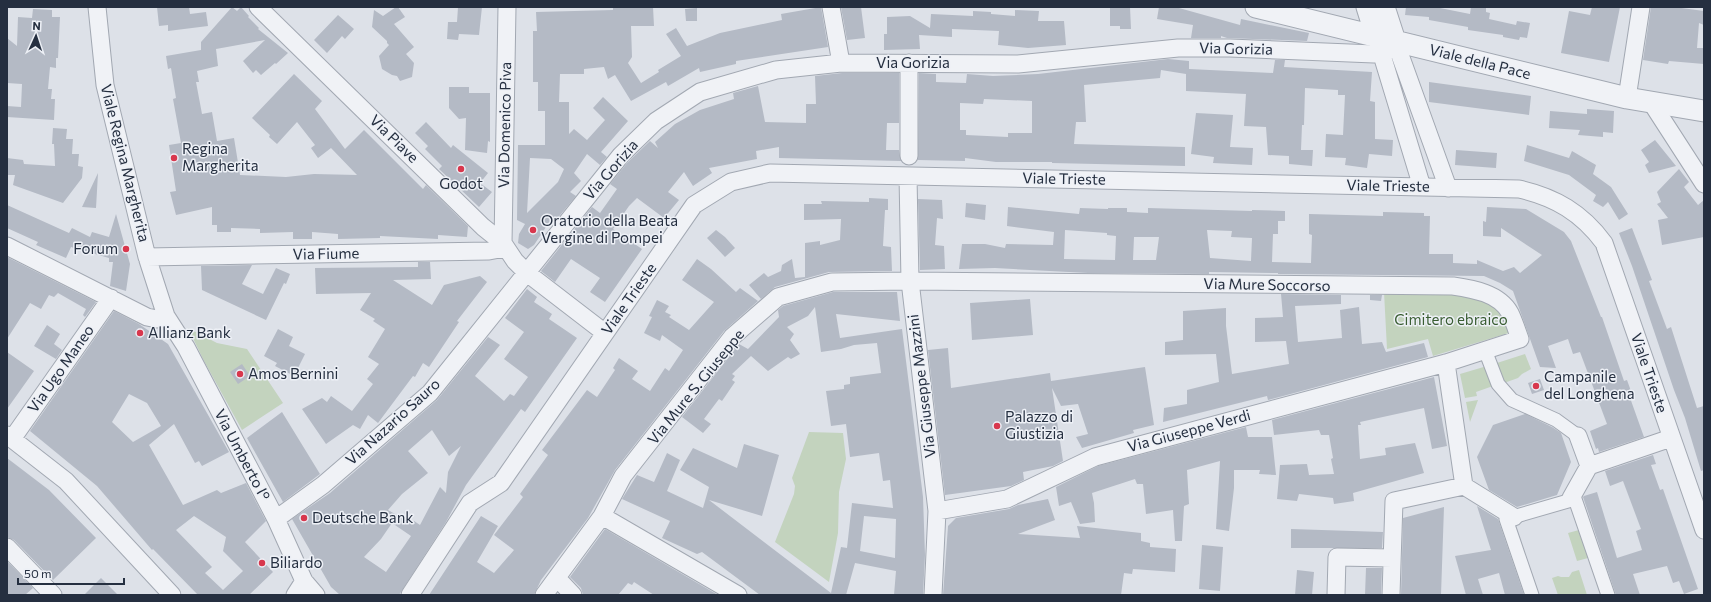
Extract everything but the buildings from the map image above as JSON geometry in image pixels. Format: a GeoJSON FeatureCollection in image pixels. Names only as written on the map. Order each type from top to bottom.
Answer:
{"type":"FeatureCollection","features":[{"type":"Feature","properties":{"kind":"street","name":"Viale Regina Margherita"},"geometry":{"type":"LineString","coordinates":[[97,7],[105,86],[147,257],[166,316]]}},
{"type":"Feature","properties":{"kind":"street","name":"Via Piave"},"geometry":{"type":"LineString","coordinates":[[258,7],[504,246],[515,261],[527,273],[605,333]]}},
{"type":"Feature","properties":{"kind":"street","name":"Via Domenico Piva"},"geometry":{"type":"LineString","coordinates":[[504,246],[507,7]]}},
{"type":"Feature","properties":{"kind":"street"},"geometry":{"type":"LineString","coordinates":[[831,7],[841,63]]}},
{"type":"Feature","properties":{"kind":"street","name":"Viale della Pace"},"geometry":{"type":"LineString","coordinates":[[1256,7],[1384,43],[1627,98],[1704,111]]}},
{"type":"Feature","properties":{"kind":"street"},"geometry":{"type":"LineString","coordinates":[[1367,7],[1448,188]]}},
{"type":"Feature","properties":{"kind":"street"},"geometry":{"type":"LineString","coordinates":[[1384,7],[1384,43],[1422,187]]}},
{"type":"Feature","properties":{"kind":"street"},"geometry":{"type":"LineString","coordinates":[[1627,98],[1641,7]]}},
{"type":"Feature","properties":{"kind":"street","name":"Via Gorizia"},"geometry":{"type":"LineString","coordinates":[[527,273],[621,155],[656,121],[700,92],[776,70],[841,63],[1018,64],[1178,48],[1230,48],[1384,43]]}},
{"type":"Feature","properties":{"kind":"street"},"geometry":{"type":"LineString","coordinates":[[909,63],[909,156]]}},
{"type":"Feature","properties":{"kind":"street"},"geometry":{"type":"LineString","coordinates":[[1652,102],[1704,184]]}},
{"type":"Feature","properties":{"kind":"street","name":"Viale Trieste"},"geometry":{"type":"LineString","coordinates":[[410,595],[470,503],[501,482],[694,205],[731,182],[770,173],[1519,189],[1534,192],[1564,205],[1575,212],[1604,243],[1704,530]]}},
{"type":"Feature","properties":{"kind":"street","name":"Via Giuseppe Mazzini"},"geometry":{"type":"LineString","coordinates":[[908,176],[910,281],[937,511],[933,595]]}},
{"type":"Feature","properties":{"kind":"street"},"geometry":{"type":"LineString","coordinates":[[7,246],[147,317],[157,319],[166,316]]}},
{"type":"Feature","properties":{"kind":"street","name":"Via Fiume"},"geometry":{"type":"LineString","coordinates":[[147,257],[489,251],[504,246]]}},
{"type":"Feature","properties":{"kind":"street","name":"Via Nazario Sauro"},"geometry":{"type":"LineString","coordinates":[[276,519],[323,485],[430,393],[527,273]]}},
{"type":"Feature","properties":{"kind":"street","name":"Via Mure Soccorso"},"geometry":{"type":"LineString","coordinates":[[910,281],[1453,286],[1476,290],[1486,294],[1496,300],[1509,312],[1520,339],[1446,363]]}},
{"type":"Feature","properties":{"kind":"street","name":"Via Mure S. Giuseppe"},"geometry":{"type":"LineString","coordinates":[[544,595],[602,516],[623,476],[732,337],[778,297],[832,282],[910,281]]}},
{"type":"Feature","properties":{"kind":"street","name":"Via Ugo Maneo"},"geometry":{"type":"LineString","coordinates":[[10,437],[110,298]]}},
{"type":"Feature","properties":{"kind":"street","name":"Via Umberto I°"},"geometry":{"type":"LineString","coordinates":[[166,316],[186,347],[276,519],[304,580],[316,595]]}},
{"type":"Feature","properties":{"kind":"street"},"geometry":{"type":"LineString","coordinates":[[1485,350],[1498,384],[1512,400],[1556,420],[1578,436],[1589,466]]}},
{"type":"Feature","properties":{"kind":"street"},"geometry":{"type":"LineString","coordinates":[[1446,363],[1464,486]]}},
{"type":"Feature","properties":{"kind":"street","name":"Via Giuseppe Verdi"},"geometry":{"type":"LineString","coordinates":[[937,511],[1007,499],[1095,456],[1446,363]]}},
{"type":"Feature","properties":{"kind":"street"},"geometry":{"type":"LineString","coordinates":[[10,437],[66,481],[172,595]]}},
{"type":"Feature","properties":{"kind":"street"},"geometry":{"type":"LineString","coordinates":[[1571,498],[1589,466],[1671,438]]}},
{"type":"Feature","properties":{"kind":"street"},"geometry":{"type":"LineString","coordinates":[[1392,595],[1394,502],[1464,486],[1514,517]]}},
{"type":"Feature","properties":{"kind":"street"},"geometry":{"type":"LineString","coordinates":[[1532,595],[1506,519],[1575,499],[1608,595]]}},
{"type":"Feature","properties":{"kind":"street"},"geometry":{"type":"LineString","coordinates":[[602,516],[738,595]]}},
{"type":"Feature","properties":{"kind":"street"},"geometry":{"type":"LineString","coordinates":[[7,547],[53,595]]}},
{"type":"Feature","properties":{"kind":"street"},"geometry":{"type":"LineString","coordinates":[[1336,595],[1337,556],[1392,558]]}},
{"type":"Feature","properties":{"kind":"street"},"geometry":{"type":"LineString","coordinates":[[556,578],[573,595]]}},
{"type":"Feature","properties":{"kind":"street"},"geometry":{"type":"LineString","coordinates":[[295,595],[304,580]]}},
{"type":"Feature","properties":{"kind":"green space","name":"Cimitero ebraico"},"geometry":{"type":"Polygon","coordinates":[[[1384,292],[1461,292],[1494,304],[1504,316],[1512,332],[1433,356],[1428,339],[1387,349],[1384,292]]]}},
{"type":"Feature","properties":{"kind":"green space"},"geometry":{"type":"Polygon","coordinates":[[[188,328],[217,343],[247,349],[283,403],[242,430],[204,361],[188,328]]]}},
{"type":"Feature","properties":{"kind":"green space"},"geometry":{"type":"Polygon","coordinates":[[[1525,354],[1531,369],[1518,378],[1504,383],[1497,363],[1525,354]]]}},
{"type":"Feature","properties":{"kind":"green space"},"geometry":{"type":"Polygon","coordinates":[[[1487,366],[1493,386],[1476,392],[1477,396],[1465,398],[1460,374],[1487,366]]]}},
{"type":"Feature","properties":{"kind":"green space"},"geometry":{"type":"Polygon","coordinates":[[[1478,400],[1470,422],[1466,402],[1478,400]]]}},
{"type":"Feature","properties":{"kind":"green space"},"geometry":{"type":"Polygon","coordinates":[[[809,432],[843,433],[846,459],[839,492],[838,533],[829,582],[775,542],[794,494],[795,486],[792,478],[809,432]]]}},
{"type":"Feature","properties":{"kind":"green space"},"geometry":{"type":"Polygon","coordinates":[[[1579,530],[1588,558],[1577,561],[1568,533],[1579,530]]]}},
{"type":"Feature","properties":{"kind":"green space"},"geometry":{"type":"Polygon","coordinates":[[[1579,570],[1587,595],[1558,595],[1552,578],[1558,576],[1569,577],[1572,572],[1579,570]]]}},
{"type":"Feature","properties":{"kind":"place","name":"Regina Margherita"},"geometry":{"type":"Point","coordinates":[174,158]}},
{"type":"Feature","properties":{"kind":"place","name":"Godot"},"geometry":{"type":"Point","coordinates":[461,169]}},
{"type":"Feature","properties":{"kind":"place","name":"Oratorio della Beata Vergine di Pompei"},"geometry":{"type":"Point","coordinates":[533,230]}},
{"type":"Feature","properties":{"kind":"place","name":"Forum"},"geometry":{"type":"Point","coordinates":[126,249]}},
{"type":"Feature","properties":{"kind":"place","name":"Allianz Bank"},"geometry":{"type":"Point","coordinates":[140,333]}},
{"type":"Feature","properties":{"kind":"place","name":"Amos Bernini"},"geometry":{"type":"Point","coordinates":[240,374]}},
{"type":"Feature","properties":{"kind":"place","name":"Campanile del Longhena"},"geometry":{"type":"Point","coordinates":[1536,386]}},
{"type":"Feature","properties":{"kind":"place","name":"Palazzo di Giustizia"},"geometry":{"type":"Point","coordinates":[997,426]}},
{"type":"Feature","properties":{"kind":"place","name":"Deutsche Bank"},"geometry":{"type":"Point","coordinates":[304,518]}},
{"type":"Feature","properties":{"kind":"place","name":"Biliardo"},"geometry":{"type":"Point","coordinates":[262,563]}}]}
